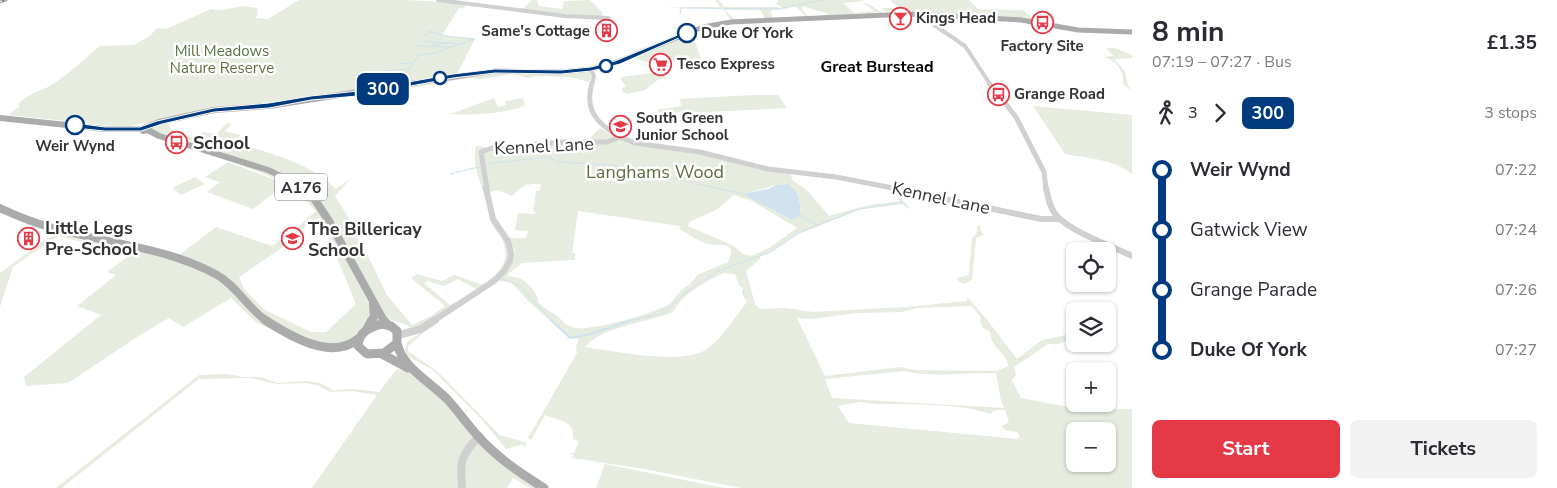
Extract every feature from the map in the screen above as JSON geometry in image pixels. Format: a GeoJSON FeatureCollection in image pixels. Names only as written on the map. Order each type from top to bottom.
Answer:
{"type":"FeatureCollection","features":[{"type":"Feature","properties":{"kind":"main road"},"geometry":{"type":"LineString","coordinates":[[2,120],[20,120],[105,129],[146,128],[214,110],[269,106],[453,76],[495,71],[561,72],[591,69],[617,62],[713,24],[856,15],[918,14],[1021,20],[1083,30],[1132,32]]}},
{"type":"Feature","properties":{"kind":"main road","name":"A176"},"geometry":{"type":"LineString","coordinates":[[146,128],[159,136],[268,170],[296,183],[323,210],[386,324]]}},
{"type":"Feature","properties":{"kind":"main road"},"geometry":{"type":"LineString","coordinates":[[0,208],[20,219],[58,230],[143,247],[178,258],[222,278],[258,314],[298,337],[322,346],[347,347],[358,339],[374,317],[373,302]]}},
{"type":"Feature","properties":{"kind":"main road"},"geometry":{"type":"LineString","coordinates":[[367,329],[386,324],[394,328],[398,339],[399,353],[448,400],[479,437],[516,471],[544,488]]}},
{"type":"Feature","properties":{"kind":"main road"},"geometry":{"type":"LineString","coordinates":[[358,339],[358,346],[365,354],[373,356],[391,350],[398,339]]}},
{"type":"Feature","properties":{"kind":"main road"},"geometry":{"type":"LineString","coordinates":[[382,354],[421,375]]}},
{"type":"Feature","properties":{"kind":"street"},"geometry":{"type":"LineString","coordinates":[[438,0],[465,2],[536,13],[608,18]]}},
{"type":"Feature","properties":{"kind":"street"},"geometry":{"type":"LineString","coordinates":[[918,14],[965,46],[1002,102],[1016,117],[1046,176],[1051,208],[1059,219],[1132,256]]}},
{"type":"Feature","properties":{"kind":"street"},"geometry":{"type":"LineString","coordinates":[[591,69],[594,76],[589,92],[590,109],[604,126],[620,137]]}},
{"type":"Feature","properties":{"kind":"street","name":"Kennel Lane"},"geometry":{"type":"LineString","coordinates":[[398,339],[421,329],[494,281],[508,264],[510,246],[493,219],[482,166],[482,152],[492,148],[562,142],[611,142],[620,137],[635,143],[700,152],[768,169],[836,177],[1041,220],[1059,219]]}},
{"type":"Feature","properties":{"kind":"street"},"geometry":{"type":"LineString","coordinates":[[462,488],[460,470],[462,455],[479,437]]}},
{"type":"Feature","properties":{"kind":"green space","name":"Mill Meadows Nature Reserve"},"geometry":{"type":"Polygon","coordinates":[[[299,0],[405,0],[468,3],[463,9],[459,8],[443,34],[475,39],[457,74],[123,127],[8,115],[20,106],[18,104],[25,98],[55,83],[100,46],[134,45],[150,36],[157,28],[166,29],[211,9],[222,10],[243,6],[257,8],[258,14],[256,18],[268,19],[299,0]]]}},
{"type":"Feature","properties":{"kind":"green space"},"geometry":{"type":"Polygon","coordinates":[[[532,0],[537,0],[538,6],[562,9],[564,1],[590,0],[602,12],[603,17],[516,10],[524,8],[532,0]]]}},
{"type":"Feature","properties":{"kind":"green space"},"geometry":{"type":"Polygon","coordinates":[[[715,0],[719,0],[724,7],[778,7],[782,9],[771,10],[772,18],[731,21],[723,9],[664,7],[720,7],[715,0]],[[725,10],[734,19],[765,18],[760,10],[725,10]]]}},
{"type":"Feature","properties":{"kind":"green space"},"geometry":{"type":"Polygon","coordinates":[[[778,0],[863,0],[843,3],[855,13],[874,11],[863,3],[867,3],[881,12],[821,16],[829,14],[802,6],[803,11],[808,16],[818,16],[807,17],[795,6],[784,9],[776,4],[778,0]]]}},
{"type":"Feature","properties":{"kind":"green space"},"geometry":{"type":"Polygon","coordinates":[[[969,0],[978,9],[1023,10],[1035,20],[885,11],[882,8],[901,8],[890,1],[969,0]]]}},
{"type":"Feature","properties":{"kind":"green space"},"geometry":{"type":"Polygon","coordinates":[[[691,32],[702,61],[646,62],[629,57],[691,32]]]}},
{"type":"Feature","properties":{"kind":"green space"},"geometry":{"type":"Polygon","coordinates":[[[1106,48],[1115,48],[1132,55],[1132,58],[1115,59],[1125,72],[1128,85],[1132,91],[1123,84],[1121,70],[1118,66],[1111,60],[1102,57],[1114,56],[1106,48]]]}},
{"type":"Feature","properties":{"kind":"green space"},"geometry":{"type":"Polygon","coordinates":[[[589,71],[592,76],[589,82],[570,77],[536,76],[528,78],[513,74],[481,79],[467,78],[415,86],[494,73],[589,71]]]}},
{"type":"Feature","properties":{"kind":"green space"},"geometry":{"type":"Polygon","coordinates":[[[661,72],[667,78],[659,79],[645,90],[627,94],[622,91],[622,88],[626,86],[620,79],[622,77],[661,72]]]}},
{"type":"Feature","properties":{"kind":"green space"},"geometry":{"type":"Polygon","coordinates":[[[778,95],[787,108],[687,113],[685,111],[661,115],[657,110],[682,106],[679,99],[778,95]]]}},
{"type":"Feature","properties":{"kind":"green space"},"geometry":{"type":"Polygon","coordinates":[[[494,98],[498,107],[506,105],[505,101],[523,98],[525,105],[510,110],[489,113],[450,114],[494,98]]]}},
{"type":"Feature","properties":{"kind":"green space"},"geometry":{"type":"Polygon","coordinates":[[[1033,106],[1132,115],[1132,174],[1109,162],[1065,154],[1033,106]]]}},
{"type":"Feature","properties":{"kind":"green space","name":"Langhams Wood"},"geometry":{"type":"Polygon","coordinates":[[[164,121],[177,135],[194,137],[202,132],[216,134],[227,123],[232,124],[225,131],[240,135],[237,143],[302,165],[336,189],[351,178],[335,196],[348,217],[351,228],[370,260],[387,295],[412,325],[431,316],[445,306],[411,278],[417,274],[442,281],[454,275],[483,285],[500,270],[505,259],[504,245],[492,224],[479,179],[475,160],[476,146],[486,149],[557,142],[559,140],[588,140],[600,128],[622,140],[642,146],[688,152],[791,174],[792,180],[809,192],[829,216],[869,205],[900,201],[895,191],[911,210],[902,204],[861,209],[794,236],[771,252],[761,256],[746,271],[755,304],[760,309],[785,308],[813,312],[905,307],[967,301],[967,297],[1017,359],[1042,340],[1066,335],[1066,341],[1058,344],[1048,344],[1014,367],[1016,375],[1012,380],[1021,398],[1066,406],[1066,412],[1116,412],[1116,409],[1132,409],[1132,488],[741,488],[644,469],[572,458],[573,455],[568,454],[574,453],[579,441],[573,439],[572,428],[565,422],[545,415],[531,440],[528,438],[577,353],[576,346],[579,339],[570,338],[528,301],[511,282],[499,281],[430,327],[408,346],[408,351],[437,371],[500,435],[527,443],[526,446],[520,445],[506,449],[482,420],[433,370],[409,357],[405,351],[407,342],[492,285],[504,273],[510,265],[515,250],[505,238],[526,238],[528,231],[515,230],[518,213],[535,214],[533,211],[536,191],[540,191],[541,184],[525,186],[512,196],[498,190],[490,192],[489,208],[511,253],[507,266],[495,280],[479,291],[458,279],[444,286],[427,281],[425,284],[450,305],[463,298],[466,300],[421,329],[413,331],[407,325],[380,316],[373,304],[373,313],[362,336],[348,346],[330,348],[330,352],[309,348],[256,322],[231,298],[183,327],[169,318],[68,383],[26,386],[24,377],[101,315],[77,306],[116,275],[107,272],[130,255],[104,251],[103,247],[58,236],[13,267],[0,307],[0,273],[46,239],[61,231],[64,232],[61,234],[86,241],[139,250],[143,247],[183,260],[178,256],[216,227],[272,246],[293,231],[296,233],[296,238],[239,277],[244,289],[265,310],[311,332],[326,332],[356,304],[320,217],[299,231],[295,229],[316,211],[291,187],[269,176],[222,158],[180,146],[169,147],[175,144],[191,146],[148,130],[151,128],[150,126],[164,121]],[[284,177],[306,194],[320,209],[370,305],[373,302],[337,232],[326,216],[314,201],[300,188],[284,177]],[[789,184],[776,185],[744,194],[792,220],[800,215],[799,198],[789,184]],[[734,195],[716,210],[689,222],[688,226],[734,246],[743,254],[752,256],[769,248],[797,228],[752,201],[734,195]],[[578,211],[572,253],[575,253],[575,260],[522,263],[507,275],[519,278],[525,282],[535,292],[538,302],[567,325],[583,328],[624,320],[664,307],[671,303],[697,275],[728,262],[731,250],[727,246],[708,244],[697,239],[679,229],[680,226],[578,211]],[[723,273],[688,294],[673,312],[602,334],[585,347],[665,357],[696,354],[707,349],[724,333],[747,302],[742,293],[743,288],[739,285],[735,274],[723,273]],[[240,295],[268,322],[292,336],[317,345],[329,347],[329,344],[310,341],[263,315],[240,295]],[[971,306],[918,308],[902,312],[857,313],[811,319],[797,318],[825,376],[900,367],[915,370],[997,371],[1008,366],[1005,357],[991,338],[990,332],[983,328],[980,321],[981,317],[971,306]],[[905,371],[825,379],[832,398],[1004,408],[996,373],[926,374],[905,371]],[[860,402],[838,406],[849,423],[1018,439],[1020,436],[1017,432],[1004,430],[1002,426],[1009,422],[1005,410],[995,410],[990,414],[967,408],[860,402]]]}},
{"type":"Feature","properties":{"kind":"green space"},"geometry":{"type":"Polygon","coordinates":[[[228,162],[278,181],[279,185],[274,193],[253,209],[207,192],[220,182],[205,177],[228,162]]]}},
{"type":"Feature","properties":{"kind":"green space"},"geometry":{"type":"Polygon","coordinates":[[[195,177],[205,184],[181,195],[172,188],[195,177]]]}},
{"type":"Feature","properties":{"kind":"green space"},"geometry":{"type":"Polygon","coordinates":[[[977,225],[980,226],[982,234],[985,234],[976,238],[972,280],[964,284],[959,282],[957,278],[969,275],[972,238],[977,233],[977,225]]]}},
{"type":"Feature","properties":{"kind":"green space"},"geometry":{"type":"Polygon","coordinates":[[[397,369],[421,375],[479,437],[538,488],[530,488],[513,478],[507,488],[312,488],[377,395],[352,391],[330,392],[317,385],[305,383],[277,384],[251,378],[199,379],[62,488],[56,488],[199,375],[227,374],[243,377],[261,377],[278,383],[307,381],[320,383],[333,390],[353,389],[379,392],[397,369]]]}},
{"type":"Feature","properties":{"kind":"green space"},"geometry":{"type":"Polygon","coordinates":[[[605,464],[724,488],[596,488],[605,464]]]}},
{"type":"Feature","properties":{"kind":"water"},"geometry":{"type":"Polygon","coordinates":[[[789,184],[799,198],[800,206],[800,215],[792,220],[743,194],[768,189],[776,185],[789,184]]]}},
{"type":"Feature","properties":{"kind":"waterway"},"geometry":{"type":"LineString","coordinates":[[680,14],[681,8],[778,9],[823,0]]}},
{"type":"Feature","properties":{"kind":"waterway"},"geometry":{"type":"LineString","coordinates":[[428,31],[432,32]]}},
{"type":"Feature","properties":{"kind":"waterway"},"geometry":{"type":"LineString","coordinates":[[422,36],[432,32]]}},
{"type":"Feature","properties":{"kind":"waterway"},"geometry":{"type":"LineString","coordinates":[[432,32],[474,39]]}},
{"type":"Feature","properties":{"kind":"waterway"},"geometry":{"type":"LineString","coordinates":[[518,37],[526,35]]}},
{"type":"Feature","properties":{"kind":"waterway"},"geometry":{"type":"LineString","coordinates":[[384,71],[409,69],[419,55],[435,53],[475,39]]}},
{"type":"Feature","properties":{"kind":"waterway"},"geometry":{"type":"LineString","coordinates":[[423,41],[458,44]]}},
{"type":"Feature","properties":{"kind":"waterway"},"geometry":{"type":"LineString","coordinates":[[433,45],[445,43]]}},
{"type":"Feature","properties":{"kind":"waterway"},"geometry":{"type":"LineString","coordinates":[[414,46],[449,47]]}},
{"type":"Feature","properties":{"kind":"waterway"},"geometry":{"type":"LineString","coordinates":[[397,64],[413,63]]}},
{"type":"Feature","properties":{"kind":"waterway"},"geometry":{"type":"LineString","coordinates":[[486,164],[548,157],[559,162],[612,165],[681,180]]}},
{"type":"Feature","properties":{"kind":"waterway"},"geometry":{"type":"LineString","coordinates":[[450,174],[482,166]]}},
{"type":"Feature","properties":{"kind":"waterway"},"geometry":{"type":"LineString","coordinates":[[685,181],[743,194]]}},
{"type":"Feature","properties":{"kind":"waterway"},"geometry":{"type":"LineString","coordinates":[[631,320],[664,313],[689,290],[718,271],[771,252],[800,232],[860,209],[902,203],[894,191]]}},
{"type":"Feature","properties":{"kind":"waterway"},"geometry":{"type":"LineString","coordinates":[[800,215],[816,225]]}},
{"type":"Feature","properties":{"kind":"waterway"},"geometry":{"type":"LineString","coordinates":[[502,279],[520,286],[552,321]]}},
{"type":"Feature","properties":{"kind":"waterway"},"geometry":{"type":"LineString","coordinates":[[552,321],[570,338],[591,334],[631,320]]}},
{"type":"Feature","properties":{"kind":"railway"},"geometry":{"type":"LineString","coordinates":[[0,2],[6,0]]}},
{"type":"Feature","properties":{"kind":"bus line","name":"300"},"geometry":{"type":"LineString","coordinates":[[75,125],[105,129],[141,129],[159,122],[214,110],[269,106],[311,98],[385,89],[481,72],[561,72],[591,69],[610,65],[687,33]]}},
{"type":"Feature","properties":{"kind":"place","name":"Kings Head"},"geometry":{"type":"Point","coordinates":[900,18]}},
{"type":"Feature","properties":{"kind":"place","name":"Factory Site"},"geometry":{"type":"Point","coordinates":[1042,23]}},
{"type":"Feature","properties":{"kind":"place","name":"Same's Cottage"},"geometry":{"type":"Point","coordinates":[606,31]}},
{"type":"Feature","properties":{"kind":"place","name":"Duke Of York"},"geometry":{"type":"Point","coordinates":[687,33]}},
{"type":"Feature","properties":{"kind":"place","name":"Tesco Express"},"geometry":{"type":"Point","coordinates":[661,64]}},
{"type":"Feature","properties":{"kind":"place","name":"Grange Road"},"geometry":{"type":"Point","coordinates":[998,94]}},
{"type":"Feature","properties":{"kind":"place","name":"Weir Wynd"},"geometry":{"type":"Point","coordinates":[75,125]}},
{"type":"Feature","properties":{"kind":"place","name":"South Green Junior School"},"geometry":{"type":"Point","coordinates":[620,127]}},
{"type":"Feature","properties":{"kind":"place","name":"School"},"geometry":{"type":"Point","coordinates":[177,143]}},
{"type":"Feature","properties":{"kind":"place","name":"Little Legs Pre-School"},"geometry":{"type":"Point","coordinates":[29,238]}},
{"type":"Feature","properties":{"kind":"place","name":"The Billericay School"},"geometry":{"type":"Point","coordinates":[292,239]}},
{"type":"Feature","properties":{"kind":"district","name":"Great Burstead"},"geometry":{"type":"Point","coordinates":[877,66]}}]}
